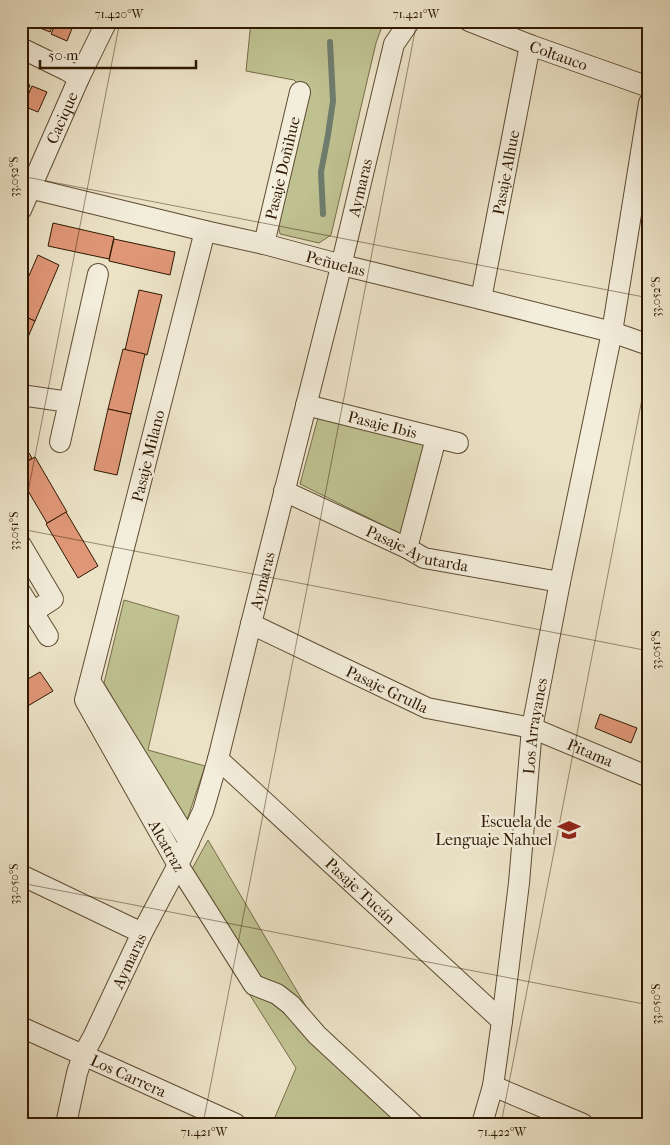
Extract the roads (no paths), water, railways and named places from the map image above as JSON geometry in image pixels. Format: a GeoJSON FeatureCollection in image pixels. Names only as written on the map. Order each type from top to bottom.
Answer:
{"type":"FeatureCollection","features":[{"type":"Feature","properties":{"kind":"street","name":"Cacique"},"geometry":{"type":"LineString","coordinates":[[21,210],[26,187],[107,21]]}},
{"type":"Feature","properties":{"kind":"street","name":"Aymaras"},"geometry":{"type":"LineString","coordinates":[[66,1124],[82,1055],[94,1035],[142,932],[178,864],[203,811],[342,265],[394,44],[410,21]]}},
{"type":"Feature","properties":{"kind":"street","name":"Coltauco"},"geometry":{"type":"LineString","coordinates":[[469,21],[530,45],[649,87]]}},
{"type":"Feature","properties":{"kind":"street","name":"Pasaje Alhue"},"geometry":{"type":"LineString","coordinates":[[481,299],[530,45]]}},
{"type":"Feature","properties":{"kind":"street"},"geometry":{"type":"LineString","coordinates":[[21,48],[79,78]]}},
{"type":"Feature","properties":{"kind":"street","name":"Pasaje Doñihue"},"geometry":{"type":"LineString","coordinates":[[264,244],[300,92]]}},
{"type":"Feature","properties":{"kind":"street","name":"Los Arrayanes"},"geometry":{"type":"LineString","coordinates":[[482,1124],[493,1086],[502,1020],[519,883],[532,728],[612,332],[649,103]]}},
{"type":"Feature","properties":{"kind":"street","name":"Peñuelas"},"geometry":{"type":"LineString","coordinates":[[26,187],[264,244],[612,332],[649,345]]}},
{"type":"Feature","properties":{"kind":"street","name":"Pasaje Milano"},"geometry":{"type":"LineString","coordinates":[[90,680],[205,231]]}},
{"type":"Feature","properties":{"kind":"street"},"geometry":{"type":"LineString","coordinates":[[60,442],[98,274]]}},
{"type":"Feature","properties":{"kind":"street"},"geometry":{"type":"LineString","coordinates":[[21,395],[69,402]]}},
{"type":"Feature","properties":{"kind":"street","name":"Pasaje Ibis"},"geometry":{"type":"LineString","coordinates":[[306,405],[458,442]]}},
{"type":"Feature","properties":{"kind":"street"},"geometry":{"type":"LineString","coordinates":[[407,548],[436,438]]}},
{"type":"Feature","properties":{"kind":"street","name":"Pasaje Ayutarda"},"geometry":{"type":"LineString","coordinates":[[284,491],[407,548],[424,558],[560,582]]}},
{"type":"Feature","properties":{"kind":"street"},"geometry":{"type":"LineString","coordinates":[[21,545],[53,599],[33,612]]}},
{"type":"Feature","properties":{"kind":"street"},"geometry":{"type":"LineString","coordinates":[[21,593],[48,636]]}},
{"type":"Feature","properties":{"kind":"street","name":"Pasaje Grulla"},"geometry":{"type":"LineString","coordinates":[[251,624],[427,708],[532,728]]}},
{"type":"Feature","properties":{"kind":"street","name":"Alcatraz"},"geometry":{"type":"LineString","coordinates":[[90,680],[189,842]]}},
{"type":"Feature","properties":{"kind":"street","name":"Alcatraz"},"geometry":{"type":"LineString","coordinates":[[90,680],[85,700],[178,864],[254,985],[277,994],[291,1005],[317,1035],[413,1124]]}},
{"type":"Feature","properties":{"kind":"street","name":"Pitama"},"geometry":{"type":"LineString","coordinates":[[532,728],[649,777]]}},
{"type":"Feature","properties":{"kind":"street","name":"Pasaje Tucán"},"geometry":{"type":"LineString","coordinates":[[218,758],[502,1020]]}},
{"type":"Feature","properties":{"kind":"street"},"geometry":{"type":"LineString","coordinates":[[21,862],[26,878],[142,932]]}},
{"type":"Feature","properties":{"kind":"street","name":"Los Carrera"},"geometry":{"type":"LineString","coordinates":[[21,1027],[209,1118],[236,1124]]}},
{"type":"Feature","properties":{"kind":"street"},"geometry":{"type":"LineString","coordinates":[[493,1086],[583,1124]]}},
{"type":"Feature","properties":{"kind":"waterway"},"geometry":{"type":"LineString","coordinates":[[323,214],[321,172],[333,101],[330,42]]}},
{"type":"Feature","properties":{"kind":"place","name":"Escuela de Lenguaje Nahuel"},"geometry":{"type":"Point","coordinates":[569,830]}}]}
